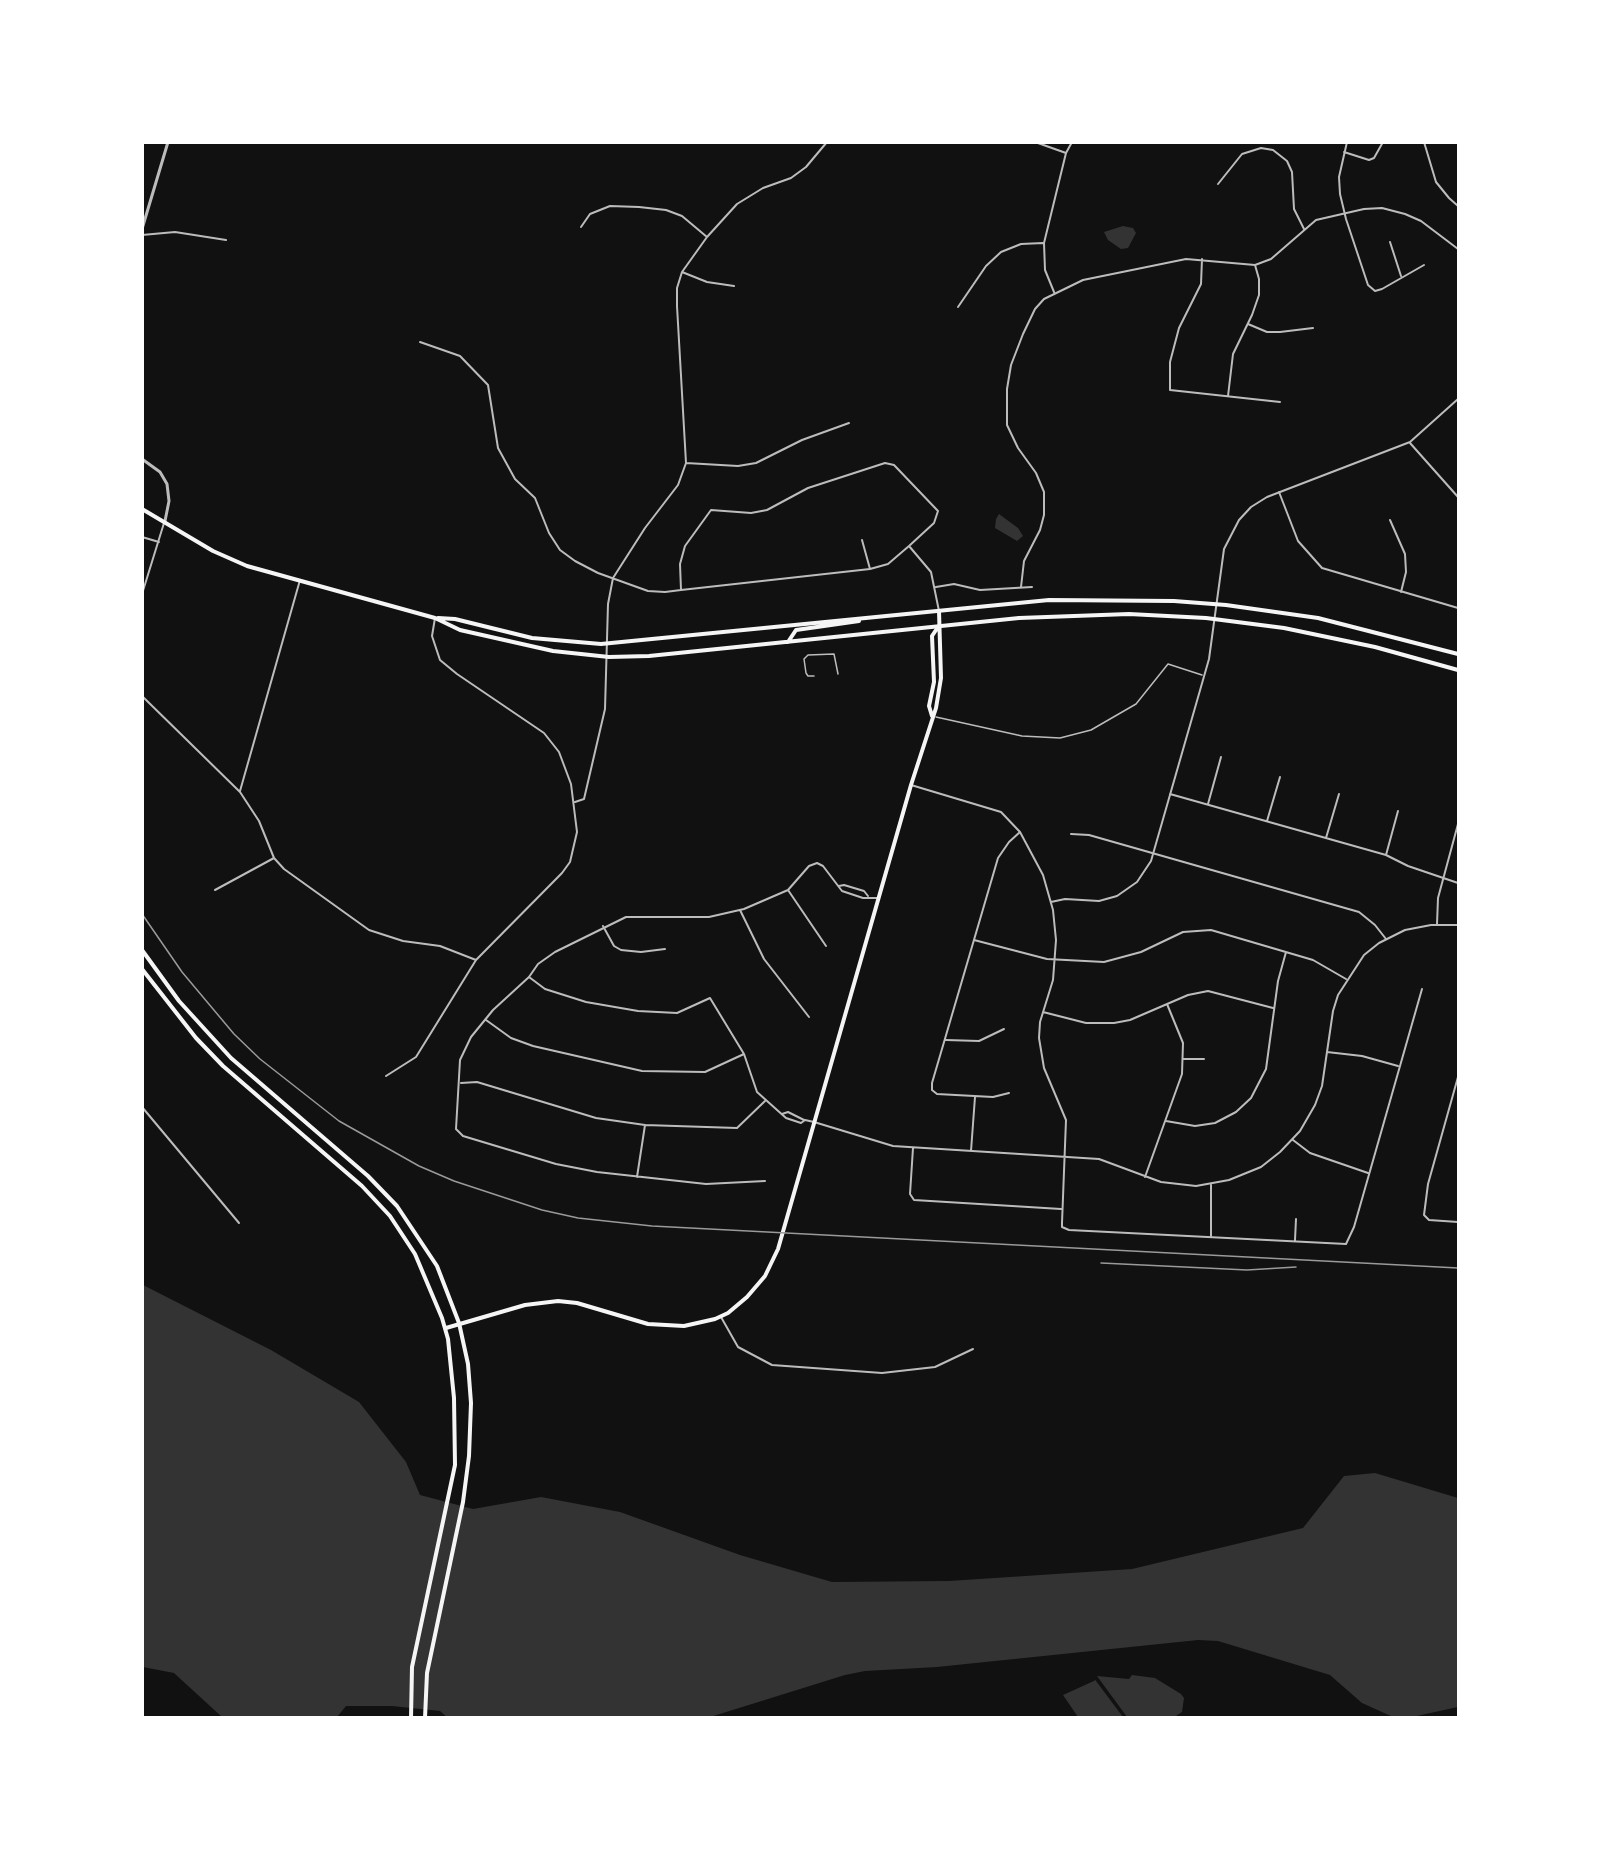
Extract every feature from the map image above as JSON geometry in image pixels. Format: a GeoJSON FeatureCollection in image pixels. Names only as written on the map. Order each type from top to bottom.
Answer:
{"type":"FeatureCollection","features":[{"type":"Feature","properties":{"kind":"main road"},"geometry":{"type":"LineString","coordinates":[[142,509],[225,557],[435,618],[460,630],[531,648],[609,657],[788,642],[938,626],[1080,615],[1145,615],[1215,619],[1320,634],[1458,670]]}},
{"type":"Feature","properties":{"kind":"main road"},"geometry":{"type":"LineString","coordinates":[[435,618],[455,619],[532,638],[609,644],[1078,599],[1217,604],[1354,626],[1458,654]]}},
{"type":"Feature","properties":{"kind":"main road"},"geometry":{"type":"LineString","coordinates":[[446,1328],[525,1305],[558,1301],[577,1303],[655,1326],[684,1326],[721,1317],[747,1297],[774,1260],[932,716],[941,678],[939,611]]}},
{"type":"Feature","properties":{"kind":"main road"},"geometry":{"type":"LineString","coordinates":[[788,642],[796,630],[855,624],[862,619]]}},
{"type":"Feature","properties":{"kind":"main road"},"geometry":{"type":"LineString","coordinates":[[932,716],[929,706],[933,682],[933,636],[938,626]]}},
{"type":"Feature","properties":{"kind":"main road"},"geometry":{"type":"LineString","coordinates":[[142,950],[179,1001],[218,1045],[368,1176],[397,1206],[437,1266],[459,1323],[468,1364],[471,1403],[469,1456],[463,1502],[427,1673],[425,1718]]}},
{"type":"Feature","properties":{"kind":"main road"},"geometry":{"type":"LineString","coordinates":[[142,969],[196,1038],[223,1066],[362,1186],[390,1216],[415,1254],[446,1328],[456,1430],[454,1465],[412,1667],[411,1718]]}},
{"type":"Feature","properties":{"kind":"street"},"geometry":{"type":"LineString","coordinates":[[142,229],[168,142]]}},
{"type":"Feature","properties":{"kind":"street"},"geometry":{"type":"LineString","coordinates":[[575,802],[584,799],[605,709],[609,657],[608,604],[613,578],[645,528],[678,485],[686,463],[677,306],[677,288],[682,272],[707,237],[745,198],[791,178],[806,167],[827,142]]}},
{"type":"Feature","properties":{"kind":"street"},"geometry":{"type":"LineString","coordinates":[[1035,142],[1066,153]]}},
{"type":"Feature","properties":{"kind":"street"},"geometry":{"type":"LineString","coordinates":[[1054,292],[1045,270],[1044,243],[1066,153],[1072,142]]}},
{"type":"Feature","properties":{"kind":"street"},"geometry":{"type":"LineString","coordinates":[[1347,142],[1339,177],[1344,213],[1371,289],[1375,291],[1382,289],[1401,276],[1424,265]]}},
{"type":"Feature","properties":{"kind":"street"},"geometry":{"type":"LineString","coordinates":[[1344,152],[1369,160],[1374,158],[1383,142]]}},
{"type":"Feature","properties":{"kind":"street"},"geometry":{"type":"LineString","coordinates":[[1424,142],[1436,182],[1458,206]]}},
{"type":"Feature","properties":{"kind":"street"},"geometry":{"type":"LineString","coordinates":[[1218,184],[1242,154],[1261,148],[1273,150],[1287,161],[1292,172],[1294,209],[1304,229]]}},
{"type":"Feature","properties":{"kind":"street"},"geometry":{"type":"LineString","coordinates":[[581,227],[590,214],[610,206],[648,208],[666,210],[682,216],[707,237]]}},
{"type":"Feature","properties":{"kind":"street"},"geometry":{"type":"LineString","coordinates":[[1022,587],[1024,561],[1040,530],[1044,515],[1044,492],[1036,473],[1018,448],[1007,425],[1007,389],[1011,365],[1035,309],[1054,292],[1083,280],[1185,260],[1202,259],[1242,266],[1255,265],[1271,259],[1316,220],[1373,208],[1397,211],[1421,221],[1458,249]]}},
{"type":"Feature","properties":{"kind":"street"},"geometry":{"type":"LineString","coordinates":[[142,235],[175,232],[226,240]]}},
{"type":"Feature","properties":{"kind":"street"},"geometry":{"type":"LineString","coordinates":[[1390,242],[1401,276]]}},
{"type":"Feature","properties":{"kind":"street"},"geometry":{"type":"LineString","coordinates":[[1455,246],[1458,242]]}},
{"type":"Feature","properties":{"kind":"street"},"geometry":{"type":"LineString","coordinates":[[958,307],[986,266],[1001,252],[1021,244],[1044,243]]}},
{"type":"Feature","properties":{"kind":"street"},"geometry":{"type":"LineString","coordinates":[[1202,259],[1202,284],[1179,328],[1170,362],[1170,390],[1280,402]]}},
{"type":"Feature","properties":{"kind":"street"},"geometry":{"type":"LineString","coordinates":[[1228,396],[1233,354],[1259,295],[1259,279],[1255,265]]}},
{"type":"Feature","properties":{"kind":"street"},"geometry":{"type":"LineString","coordinates":[[682,272],[707,282],[734,286]]}},
{"type":"Feature","properties":{"kind":"street"},"geometry":{"type":"LineString","coordinates":[[1248,324],[1273,332],[1313,328]]}},
{"type":"Feature","properties":{"kind":"street"},"geometry":{"type":"LineString","coordinates":[[420,342],[460,356],[488,385],[498,448],[515,479],[535,498],[555,542],[575,561],[648,591],[681,590],[870,569],[888,564],[934,523],[938,511],[894,465],[885,463],[808,488],[767,510],[751,513],[711,510],[685,546],[680,564],[681,590]]}},
{"type":"Feature","properties":{"kind":"street"},"geometry":{"type":"LineString","coordinates":[[1051,902],[1065,899],[1099,901],[1117,896],[1141,878],[1153,854],[1204,675],[1215,619],[1222,556],[1231,532],[1251,507],[1279,492],[1410,442],[1458,400]]}},
{"type":"Feature","properties":{"kind":"street"},"geometry":{"type":"LineString","coordinates":[[686,463],[738,466],[756,463],[802,440],[849,423]]}},
{"type":"Feature","properties":{"kind":"street"},"geometry":{"type":"LineString","coordinates":[[1410,442],[1458,496]]}},
{"type":"Feature","properties":{"kind":"street"},"geometry":{"type":"LineString","coordinates":[[142,459],[160,472],[167,484],[169,501],[159,542],[142,594]]}},
{"type":"Feature","properties":{"kind":"street"},"geometry":{"type":"LineString","coordinates":[[1279,492],[1298,541],[1314,561],[1331,572],[1458,608]]}},
{"type":"Feature","properties":{"kind":"street"},"geometry":{"type":"LineString","coordinates":[[1390,520],[1406,554],[1406,572],[1401,592]]}},
{"type":"Feature","properties":{"kind":"street"},"geometry":{"type":"LineString","coordinates":[[142,537],[159,542]]}},
{"type":"Feature","properties":{"kind":"street"},"geometry":{"type":"LineString","coordinates":[[862,540],[870,569]]}},
{"type":"Feature","properties":{"kind":"street"},"geometry":{"type":"LineString","coordinates":[[909,546],[931,572],[936,587],[939,611]]}},
{"type":"Feature","properties":{"kind":"street"},"geometry":{"type":"LineString","coordinates":[[240,792],[300,580]]}},
{"type":"Feature","properties":{"kind":"street"},"geometry":{"type":"LineString","coordinates":[[936,587],[954,584],[980,590],[1032,586]]}},
{"type":"Feature","properties":{"kind":"street"},"geometry":{"type":"LineString","coordinates":[[386,1076],[416,1057],[476,960],[570,862],[577,832],[571,784],[559,752],[544,733],[440,660],[434,650],[432,636],[435,618]]}},
{"type":"Feature","properties":{"kind":"street"},"geometry":{"type":"LineString","coordinates":[[142,696],[240,792],[260,821],[274,858],[284,869],[369,930],[400,940],[440,946],[476,960]]}},
{"type":"Feature","properties":{"kind":"street"},"geometry":{"type":"LineString","coordinates":[[1208,804],[1221,757]]}},
{"type":"Feature","properties":{"kind":"street"},"geometry":{"type":"LineString","coordinates":[[1267,821],[1280,777]]}},
{"type":"Feature","properties":{"kind":"street"},"geometry":{"type":"LineString","coordinates":[[911,785],[991,808],[1008,818],[1020,832],[1042,875],[1051,902],[1055,925],[1053,980],[1043,1012],[1039,1038],[1042,1061],[1066,1120],[1062,1227],[1069,1230],[1346,1244],[1352,1235],[1422,989]]}},
{"type":"Feature","properties":{"kind":"street"},"geometry":{"type":"LineString","coordinates":[[1170,794],[1386,855],[1412,867],[1458,882]]}},
{"type":"Feature","properties":{"kind":"street"},"geometry":{"type":"LineString","coordinates":[[1326,838],[1339,794]]}},
{"type":"Feature","properties":{"kind":"street"},"geometry":{"type":"LineString","coordinates":[[1386,855],[1398,811]]}},
{"type":"Feature","properties":{"kind":"street"},"geometry":{"type":"LineString","coordinates":[[1437,924],[1437,905],[1458,824]]}},
{"type":"Feature","properties":{"kind":"street"},"geometry":{"type":"LineString","coordinates":[[1009,1093],[993,1097],[975,1097],[937,1094],[932,1090],[998,858],[1009,842],[1020,832]]}},
{"type":"Feature","properties":{"kind":"street"},"geometry":{"type":"LineString","coordinates":[[1071,834],[1089,835],[1359,912],[1375,925],[1386,939]]}},
{"type":"Feature","properties":{"kind":"street"},"geometry":{"type":"LineString","coordinates":[[215,890],[274,858]]}},
{"type":"Feature","properties":{"kind":"street"},"geometry":{"type":"LineString","coordinates":[[765,1181],[706,1184],[637,1177],[556,1164],[464,1136],[456,1129],[460,1060],[471,1037],[493,1010],[529,977],[538,964],[603,926],[626,917],[709,917],[740,910],[775,898],[788,890],[809,866],[817,863],[823,866],[842,891],[863,898],[868,896],[879,899]]}},
{"type":"Feature","properties":{"kind":"street"},"geometry":{"type":"LineString","coordinates":[[839,886],[844,885],[864,891],[868,896]]}},
{"type":"Feature","properties":{"kind":"street"},"geometry":{"type":"LineString","coordinates":[[788,890],[826,946]]}},
{"type":"Feature","properties":{"kind":"street"},"geometry":{"type":"LineString","coordinates":[[740,910],[764,958],[809,1017]]}},
{"type":"Feature","properties":{"kind":"street"},"geometry":{"type":"LineString","coordinates":[[782,1114],[789,1112],[805,1120],[883,1144],[1109,1161],[1145,1177],[1177,1185],[1211,1185],[1261,1167],[1293,1140],[1310,1115],[1319,1096],[1333,1011],[1346,979],[1364,955],[1386,939],[1405,930],[1437,924],[1458,926]]}},
{"type":"Feature","properties":{"kind":"street"},"geometry":{"type":"LineString","coordinates":[[603,926],[614,946],[621,950],[641,952],[665,949]]}},
{"type":"Feature","properties":{"kind":"street"},"geometry":{"type":"LineString","coordinates":[[974,940],[1054,959],[1089,962],[1115,960],[1141,952],[1183,932],[1200,929],[1212,930],[1313,960],[1346,979]]}},
{"type":"Feature","properties":{"kind":"street"},"geometry":{"type":"LineString","coordinates":[[1166,1121],[1195,1126],[1215,1123],[1236,1112],[1251,1098],[1266,1069],[1273,1009],[1286,952]]}},
{"type":"Feature","properties":{"kind":"street"},"geometry":{"type":"LineString","coordinates":[[529,977],[545,989],[586,1002],[662,1014],[690,1009],[710,998],[744,1054],[751,1080],[765,1101],[786,1118],[801,1123],[805,1120]]}},
{"type":"Feature","properties":{"kind":"street"},"geometry":{"type":"LineString","coordinates":[[1043,1012],[1098,1025],[1130,1020],[1197,992],[1208,991],[1273,1009]]}},
{"type":"Feature","properties":{"kind":"street"},"geometry":{"type":"LineString","coordinates":[[1145,1177],[1180,1084],[1183,1059],[1179,1029],[1167,1004]]}},
{"type":"Feature","properties":{"kind":"street"},"geometry":{"type":"LineString","coordinates":[[486,1020],[511,1038],[533,1046],[642,1071],[705,1072],[744,1054]]}},
{"type":"Feature","properties":{"kind":"street"},"geometry":{"type":"LineString","coordinates":[[946,1040],[979,1041],[1004,1029]]}},
{"type":"Feature","properties":{"kind":"street"},"geometry":{"type":"LineString","coordinates":[[1327,1053],[1362,1056],[1399,1067]]}},
{"type":"Feature","properties":{"kind":"street"},"geometry":{"type":"LineString","coordinates":[[1183,1059],[1204,1059]]}},
{"type":"Feature","properties":{"kind":"street"},"geometry":{"type":"LineString","coordinates":[[1458,1077],[1428,1184],[1424,1215],[1429,1220],[1458,1222]]}},
{"type":"Feature","properties":{"kind":"street"},"geometry":{"type":"LineString","coordinates":[[460,1083],[477,1082],[596,1118],[645,1125],[730,1130],[737,1128],[765,1101]]}},
{"type":"Feature","properties":{"kind":"street"},"geometry":{"type":"LineString","coordinates":[[971,1151],[975,1097]]}},
{"type":"Feature","properties":{"kind":"street"},"geometry":{"type":"LineString","coordinates":[[142,1107],[239,1223]]}},
{"type":"Feature","properties":{"kind":"street"},"geometry":{"type":"LineString","coordinates":[[637,1177],[645,1125]]}},
{"type":"Feature","properties":{"kind":"street"},"geometry":{"type":"LineString","coordinates":[[1293,1140],[1310,1153],[1368,1173]]}},
{"type":"Feature","properties":{"kind":"street"},"geometry":{"type":"LineString","coordinates":[[913,1148],[910,1194],[914,1200],[1063,1209]]}},
{"type":"Feature","properties":{"kind":"street"},"geometry":{"type":"LineString","coordinates":[[1211,1185],[1211,1237]]}},
{"type":"Feature","properties":{"kind":"street"},"geometry":{"type":"LineString","coordinates":[[1295,1241],[1296,1219]]}},
{"type":"Feature","properties":{"kind":"street"},"geometry":{"type":"LineString","coordinates":[[721,1317],[738,1347],[753,1357],[772,1365],[882,1373],[935,1367],[973,1349]]}},
{"type":"Feature","properties":{"kind":"lane"},"geometry":{"type":"LineString","coordinates":[[814,676],[808,676],[806,673],[804,659],[808,655],[834,654],[838,674]]}},
{"type":"Feature","properties":{"kind":"lane"},"geometry":{"type":"LineString","coordinates":[[932,716],[1015,735],[1060,738],[1091,730],[1136,704],[1168,664],[1204,675]]}},
{"type":"Feature","properties":{"kind":"shaded area"},"geometry":{"type":"Polygon","coordinates":[[[1123,226],[1133,228],[1136,233],[1128,248],[1121,249],[1108,240],[1104,232],[1123,226]]]}},
{"type":"Feature","properties":{"kind":"shaded area"},"geometry":{"type":"Polygon","coordinates":[[[999,514],[1018,528],[1023,536],[1017,541],[995,528],[999,514]]]}},
{"type":"Feature","properties":{"kind":"shaded area"},"geometry":{"type":"Polygon","coordinates":[[[143,1285],[271,1350],[359,1402],[406,1462],[420,1495],[473,1509],[541,1497],[620,1512],[740,1555],[832,1582],[949,1581],[1132,1569],[1303,1528],[1344,1476],[1375,1473],[1458,1498],[1458,1707],[1412,1717],[1393,1717],[1362,1703],[1330,1675],[1218,1641],[1198,1640],[937,1667],[865,1671],[845,1675],[707,1718],[448,1718],[440,1711],[392,1706],[346,1706],[337,1717],[222,1717],[174,1673],[143,1667],[143,1285]]]}},
{"type":"Feature","properties":{"kind":"shaded area"},"geometry":{"type":"Polygon","coordinates":[[[1132,1675],[1155,1678],[1181,1694],[1184,1698],[1182,1712],[1176,1716],[1127,1717],[1097,1676],[1129,1679],[1132,1675]]]}},
{"type":"Feature","properties":{"kind":"shaded area"},"geometry":{"type":"Polygon","coordinates":[[[1096,1680],[1123,1717],[1078,1717],[1063,1695],[1096,1680]]]}},
{"type":"Feature","properties":{"kind":"railway"},"geometry":{"type":"LineString","coordinates":[[142,914],[182,972],[234,1034],[260,1059],[339,1121],[419,1166],[454,1181],[542,1210],[578,1218],[652,1226],[1458,1268]]}},
{"type":"Feature","properties":{"kind":"railway"},"geometry":{"type":"LineString","coordinates":[[1101,1263],[1247,1270],[1296,1267]]}}]}
